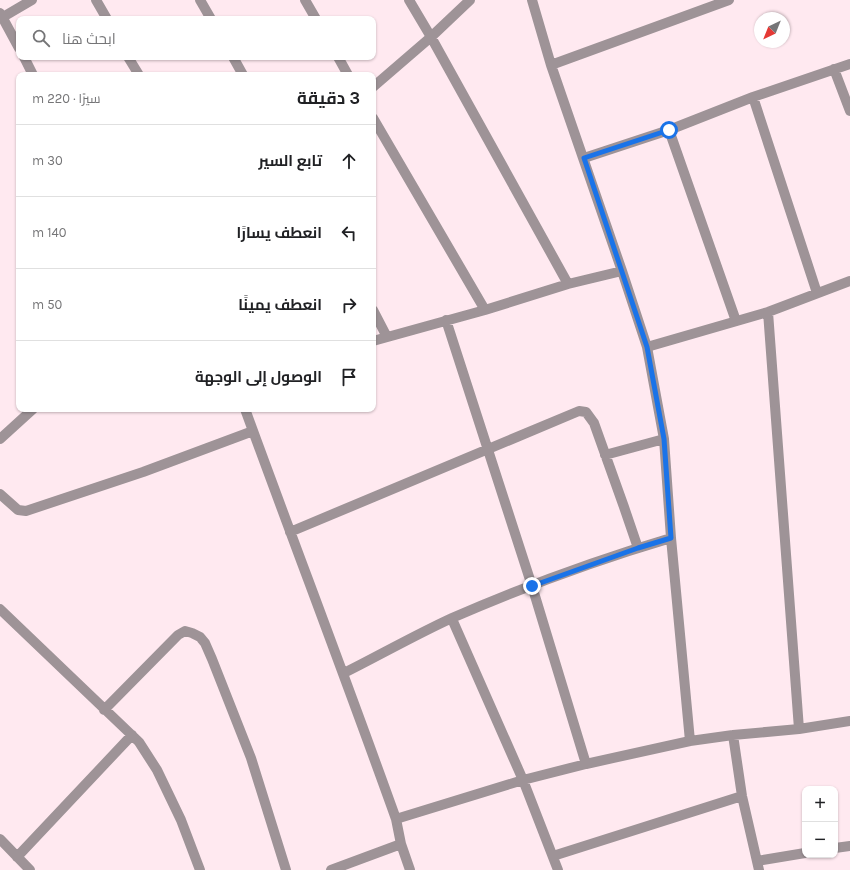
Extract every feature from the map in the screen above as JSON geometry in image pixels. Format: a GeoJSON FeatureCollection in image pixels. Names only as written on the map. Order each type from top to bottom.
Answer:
{"type":"FeatureCollection","features":[{"type":"Feature","properties":{"kind":"street"},"geometry":{"type":"LineString","coordinates":[[16,42],[1,15],[32,0]]}},
{"type":"Feature","properties":{"kind":"street"},"geometry":{"type":"LineString","coordinates":[[96,0],[105,16]]}},
{"type":"Feature","properties":{"kind":"street"},"geometry":{"type":"LineString","coordinates":[[200,0],[209,16]]}},
{"type":"Feature","properties":{"kind":"street"},"geometry":{"type":"LineString","coordinates":[[305,0],[314,16]]}},
{"type":"Feature","properties":{"kind":"street"},"geometry":{"type":"LineString","coordinates":[[409,0],[568,284]]}},
{"type":"Feature","properties":{"kind":"street"},"geometry":{"type":"LineString","coordinates":[[376,84],[431,37],[470,0]]}},
{"type":"Feature","properties":{"kind":"street"},"geometry":{"type":"LineString","coordinates":[[532,0],[551,65],[584,158],[647,347],[664,439],[671,538],[690,741]]}},
{"type":"Feature","properties":{"kind":"street"},"geometry":{"type":"LineString","coordinates":[[551,65],[729,0]]}},
{"type":"Feature","properties":{"kind":"street"},"geometry":{"type":"LineString","coordinates":[[26,60],[32,72]]}},
{"type":"Feature","properties":{"kind":"street"},"geometry":{"type":"LineString","coordinates":[[130,60],[137,72]]}},
{"type":"Feature","properties":{"kind":"street"},"geometry":{"type":"LineString","coordinates":[[235,60],[241,72]]}},
{"type":"Feature","properties":{"kind":"street"},"geometry":{"type":"LineString","coordinates":[[340,60],[346,72]]}},
{"type":"Feature","properties":{"kind":"street"},"geometry":{"type":"LineString","coordinates":[[584,158],[669,130],[752,97],[850,64]]}},
{"type":"Feature","properties":{"kind":"street"},"geometry":{"type":"LineString","coordinates":[[834,69],[850,111]]}},
{"type":"Feature","properties":{"kind":"street"},"geometry":{"type":"LineString","coordinates":[[752,97],[818,293]]}},
{"type":"Feature","properties":{"kind":"street"},"geometry":{"type":"LineString","coordinates":[[376,123],[485,310]]}},
{"type":"Feature","properties":{"kind":"street"},"geometry":{"type":"LineString","coordinates":[[669,130],[736,321]]}},
{"type":"Feature","properties":{"kind":"street"},"geometry":{"type":"LineString","coordinates":[[376,340],[485,310],[568,284],[622,271]]}},
{"type":"Feature","properties":{"kind":"street"},"geometry":{"type":"LineString","coordinates":[[647,347],[768,312],[850,281]]}},
{"type":"Feature","properties":{"kind":"street"},"geometry":{"type":"LineString","coordinates":[[768,312],[799,729]]}},
{"type":"Feature","properties":{"kind":"street"},"geometry":{"type":"LineString","coordinates":[[376,316],[387,337]]}},
{"type":"Feature","properties":{"kind":"street"},"geometry":{"type":"LineString","coordinates":[[446,320],[532,586],[586,764]]}},
{"type":"Feature","properties":{"kind":"street"},"geometry":{"type":"LineString","coordinates":[[0,439],[30,412]]}},
{"type":"Feature","properties":{"kind":"street"},"geometry":{"type":"LineString","coordinates":[[246,412],[290,532],[344,672],[396,819],[401,844],[410,870]]}},
{"type":"Feature","properties":{"kind":"street"},"geometry":{"type":"LineString","coordinates":[[290,532],[579,412],[586,412],[590,416],[605,455],[638,548]]}},
{"type":"Feature","properties":{"kind":"street"},"geometry":{"type":"LineString","coordinates":[[0,494],[18,510],[26,511],[144,472],[253,430]]}},
{"type":"Feature","properties":{"kind":"street"},"geometry":{"type":"LineString","coordinates":[[605,455],[664,439]]}},
{"type":"Feature","properties":{"kind":"street"},"geometry":{"type":"LineString","coordinates":[[344,672],[452,619],[532,586],[638,548],[671,538]]}},
{"type":"Feature","properties":{"kind":"street"},"geometry":{"type":"LineString","coordinates":[[0,609],[139,742],[157,770],[181,820],[200,870]]}},
{"type":"Feature","properties":{"kind":"street"},"geometry":{"type":"LineString","coordinates":[[452,619],[523,780],[558,870]]}},
{"type":"Feature","properties":{"kind":"street"},"geometry":{"type":"LineString","coordinates":[[104,710],[178,635],[185,631],[200,637],[212,659],[250,758],[286,870]]}},
{"type":"Feature","properties":{"kind":"street"},"geometry":{"type":"LineString","coordinates":[[396,819],[523,780],[586,764],[690,741],[850,722]]}},
{"type":"Feature","properties":{"kind":"street"},"geometry":{"type":"LineString","coordinates":[[17,857],[132,735]]}},
{"type":"Feature","properties":{"kind":"street"},"geometry":{"type":"LineString","coordinates":[[733,735],[742,796],[758,865],[802,854]]}},
{"type":"Feature","properties":{"kind":"street"},"geometry":{"type":"LineString","coordinates":[[553,856],[742,796]]}},
{"type":"Feature","properties":{"kind":"street"},"geometry":{"type":"LineString","coordinates":[[0,839],[30,870]]}},
{"type":"Feature","properties":{"kind":"street"},"geometry":{"type":"LineString","coordinates":[[331,870],[401,844]]}},
{"type":"Feature","properties":{"kind":"street"},"geometry":{"type":"LineString","coordinates":[[838,848],[850,846]]}},
{"type":"Feature","properties":{"kind":"route"},"geometry":{"type":"LineString","coordinates":[[532,586],[638,548],[671,538],[664,439],[647,347],[584,158],[669,130]]}}]}
